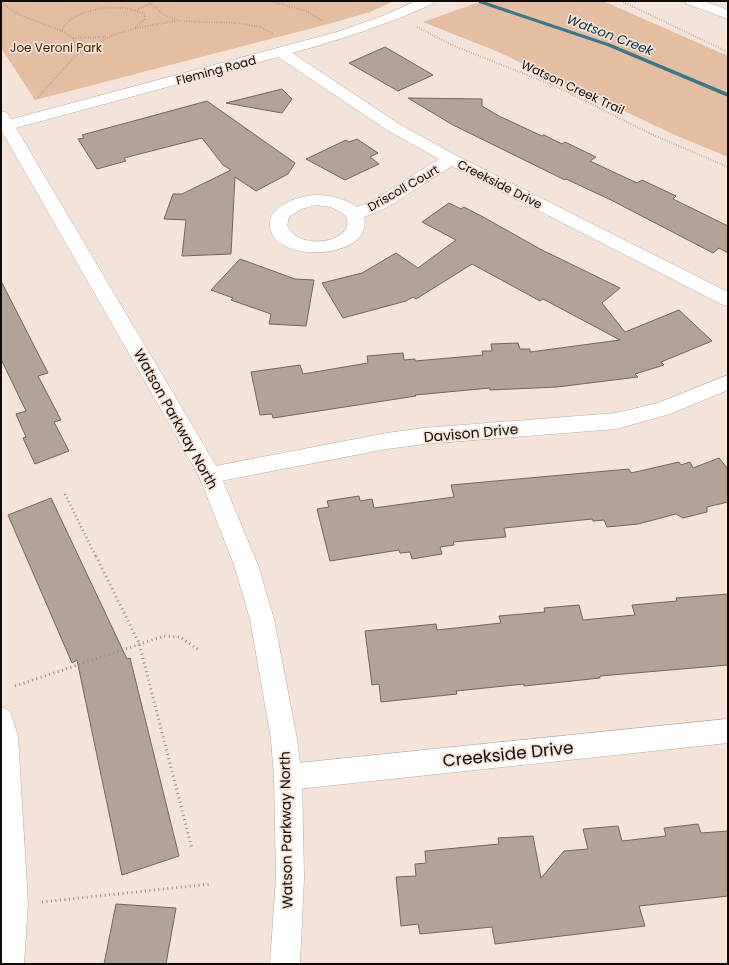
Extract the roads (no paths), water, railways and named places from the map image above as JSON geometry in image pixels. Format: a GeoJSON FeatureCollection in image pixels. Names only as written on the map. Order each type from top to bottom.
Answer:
{"type":"FeatureCollection","features":[{"type":"Feature","properties":{"kind":"street","name":"Fleming Road"},"geometry":{"type":"LineString","coordinates":[[3,123],[280,52],[368,26],[396,16],[427,1]]}},
{"type":"Feature","properties":{"kind":"street"},"geometry":{"type":"LineString","coordinates":[[692,1],[728,15]]}},
{"type":"Feature","properties":{"kind":"street","name":"Creekside Drive"},"geometry":{"type":"LineString","coordinates":[[280,52],[393,127],[451,159],[728,300]]}},
{"type":"Feature","properties":{"kind":"street","name":"Watson Parkway North"},"geometry":{"type":"LineString","coordinates":[[3,123],[210,475],[246,565],[262,619],[284,739],[288,777],[290,878],[285,964]]}},
{"type":"Feature","properties":{"kind":"street","name":"Driscoll Court"},"geometry":{"type":"LineString","coordinates":[[354,216],[380,204],[451,159]]}},
{"type":"Feature","properties":{"kind":"street","name":"Davison Drive"},"geometry":{"type":"LineString","coordinates":[[210,475],[417,437],[616,421],[662,409],[692,399],[728,382]]}},
{"type":"Feature","properties":{"kind":"street"},"geometry":{"type":"LineString","coordinates":[[1,719],[5,736],[13,904],[9,964]]}},
{"type":"Feature","properties":{"kind":"street","name":"Creekside Drive"},"geometry":{"type":"LineString","coordinates":[[288,777],[728,731]]}},
{"type":"Feature","properties":{"kind":"waterway","name":"Watson Creek"},"geometry":{"type":"LineString","coordinates":[[481,2],[609,45],[728,95]]}},
{"type":"Feature","properties":{"kind":"park label","name":"Joe Veroni Park"},"geometry":{"type":"Point","coordinates":[56,47]}}]}
